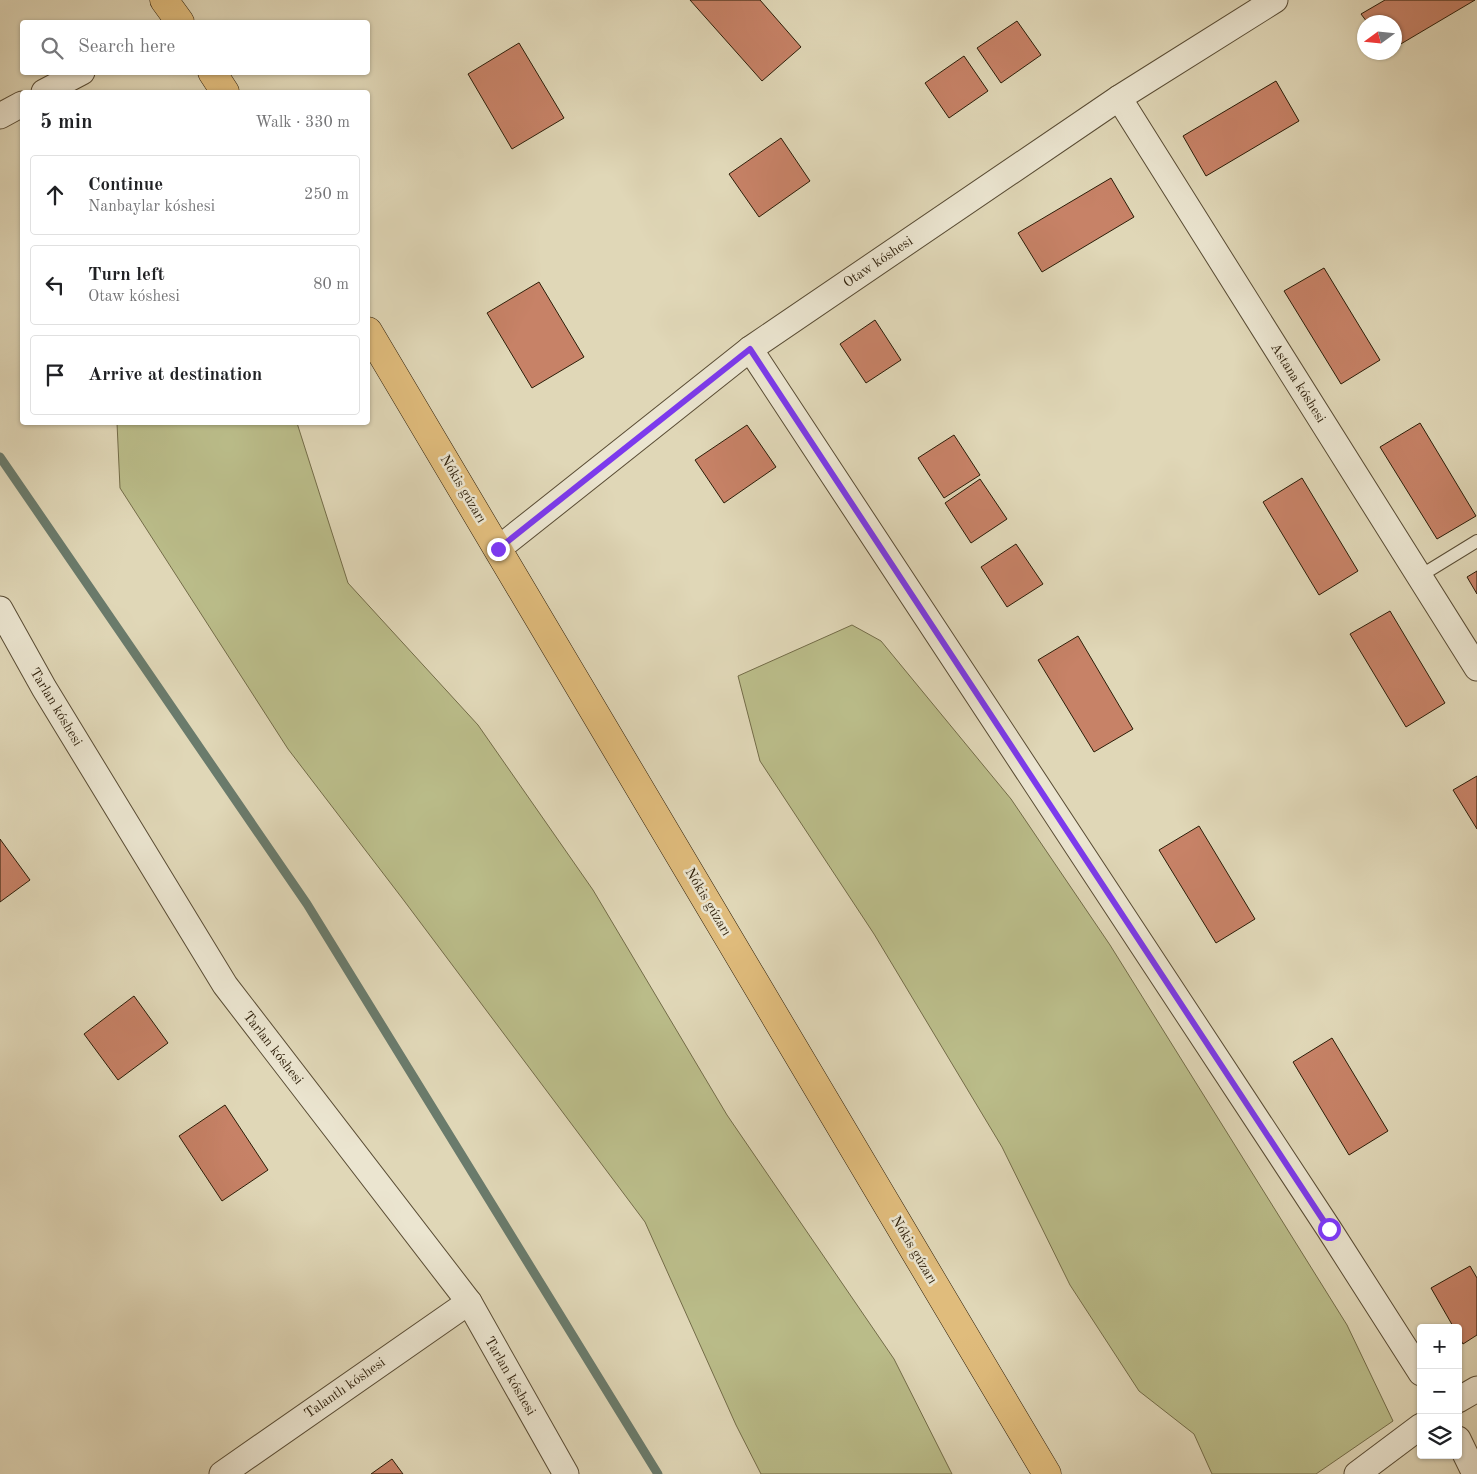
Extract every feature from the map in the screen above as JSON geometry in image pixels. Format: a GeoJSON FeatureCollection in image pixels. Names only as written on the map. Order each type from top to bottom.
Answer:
{"type":"FeatureCollection","features":[{"type":"Feature","properties":{"kind":"main road"},"geometry":{"type":"LineString","coordinates":[[214,75],[223,90]]}},
{"type":"Feature","properties":{"kind":"main road","name":"Nókis gúzarı"},"geometry":{"type":"LineString","coordinates":[[370,334],[1047,1474]]}},
{"type":"Feature","properties":{"kind":"street","name":"Otaw kóshesi"},"geometry":{"type":"LineString","coordinates":[[498,549],[750,349],[1119,98],[1275,0]]}},
{"type":"Feature","properties":{"kind":"street"},"geometry":{"type":"LineString","coordinates":[[48,90],[76,75]]}},
{"type":"Feature","properties":{"kind":"street","name":"Astana kóshesi"},"geometry":{"type":"LineString","coordinates":[[1119,98],[1477,668]]}},
{"type":"Feature","properties":{"kind":"street"},"geometry":{"type":"LineString","coordinates":[[0,116],[20,105]]}},
{"type":"Feature","properties":{"kind":"street"},"geometry":{"type":"LineString","coordinates":[[750,349],[1418,1369]]}},
{"type":"Feature","properties":{"kind":"street","name":"Tarlan kóshesi"},"geometry":{"type":"LineString","coordinates":[[0,608],[44,688],[225,985],[469,1302],[566,1474]]}},
{"type":"Feature","properties":{"kind":"street","name":"Talantlı kóshesi"},"geometry":{"type":"LineString","coordinates":[[222,1474],[469,1302]]}},
{"type":"Feature","properties":{"kind":"street"},"geometry":{"type":"LineString","coordinates":[[1462,1398],[1477,1389]]}},
{"type":"Feature","properties":{"kind":"street"},"geometry":{"type":"LineString","coordinates":[[1357,1474],[1417,1429]]}},
{"type":"Feature","properties":{"kind":"street"},"geometry":{"type":"LineString","coordinates":[[1462,1447],[1475,1474]]}},
{"type":"Feature","properties":{"kind":"lane"},"geometry":{"type":"LineString","coordinates":[[1420,576],[1477,541]]}},
{"type":"Feature","properties":{"kind":"green space"},"geometry":{"type":"Polygon","coordinates":[[[117,425],[298,425],[348,583],[478,725],[593,890],[727,1115],[894,1359],[952,1474],[761,1474],[736,1425],[645,1222],[288,749],[120,488],[117,425]]]}},
{"type":"Feature","properties":{"kind":"green space"},"geometry":{"type":"Polygon","coordinates":[[[852,625],[881,641],[1011,799],[1110,945],[1347,1325],[1393,1421],[1316,1474],[1212,1474],[1194,1434],[1139,1391],[1070,1285],[1002,1147],[874,934],[760,761],[738,676],[852,625]]]}},
{"type":"Feature","properties":{"kind":"building"},"geometry":{"type":"Polygon","coordinates":[[[690,0],[760,0],[801,47],[762,81],[690,0]]]}},
{"type":"Feature","properties":{"kind":"building"},"geometry":{"type":"Polygon","coordinates":[[[1385,0],[1475,0],[1402,43],[1402,15],[1361,14],[1385,0]]]}},
{"type":"Feature","properties":{"kind":"building"},"geometry":{"type":"Polygon","coordinates":[[[1017,21],[1041,55],[1001,83],[977,48],[1017,21]]]}},
{"type":"Feature","properties":{"kind":"building"},"geometry":{"type":"Polygon","coordinates":[[[519,43],[564,118],[512,149],[468,74],[519,43]]]}},
{"type":"Feature","properties":{"kind":"building"},"geometry":{"type":"Polygon","coordinates":[[[964,56],[988,91],[949,118],[925,83],[964,56]]]}},
{"type":"Feature","properties":{"kind":"building"},"geometry":{"type":"Polygon","coordinates":[[[1276,81],[1299,121],[1206,176],[1183,136],[1276,81]]]}},
{"type":"Feature","properties":{"kind":"building"},"geometry":{"type":"Polygon","coordinates":[[[781,138],[810,181],[759,217],[729,174],[781,138]]]}},
{"type":"Feature","properties":{"kind":"building"},"geometry":{"type":"Polygon","coordinates":[[[1111,178],[1134,217],[1042,272],[1018,233],[1111,178]]]}},
{"type":"Feature","properties":{"kind":"building"},"geometry":{"type":"Polygon","coordinates":[[[1324,268],[1380,360],[1341,384],[1284,291],[1324,268]]]}},
{"type":"Feature","properties":{"kind":"building"},"geometry":{"type":"Polygon","coordinates":[[[539,282],[584,357],[532,388],[487,313],[539,282]]]}},
{"type":"Feature","properties":{"kind":"building"},"geometry":{"type":"Polygon","coordinates":[[[875,320],[901,360],[866,383],[840,344],[875,320]]]}},
{"type":"Feature","properties":{"kind":"building"},"geometry":{"type":"Polygon","coordinates":[[[1420,423],[1476,516],[1437,539],[1380,447],[1420,423]]]}},
{"type":"Feature","properties":{"kind":"building"},"geometry":{"type":"Polygon","coordinates":[[[747,425],[776,467],[724,503],[695,460],[747,425]]]}},
{"type":"Feature","properties":{"kind":"building"},"geometry":{"type":"Polygon","coordinates":[[[954,435],[980,475],[944,498],[918,458],[954,435]]]}},
{"type":"Feature","properties":{"kind":"building"},"geometry":{"type":"Polygon","coordinates":[[[1302,478],[1358,571],[1319,595],[1263,502],[1302,478]]]}},
{"type":"Feature","properties":{"kind":"building"},"geometry":{"type":"Polygon","coordinates":[[[980,479],[1007,519],[971,543],[945,503],[980,479]]]}},
{"type":"Feature","properties":{"kind":"building"},"geometry":{"type":"Polygon","coordinates":[[[1016,544],[1043,584],[1007,607],[981,567],[1016,544]]]}},
{"type":"Feature","properties":{"kind":"building"},"geometry":{"type":"Polygon","coordinates":[[[1477,571],[1477,594],[1467,577],[1477,571]]]}},
{"type":"Feature","properties":{"kind":"building"},"geometry":{"type":"Polygon","coordinates":[[[1390,611],[1445,703],[1406,727],[1350,634],[1390,611]]]}},
{"type":"Feature","properties":{"kind":"building"},"geometry":{"type":"Polygon","coordinates":[[[1078,636],[1133,729],[1094,752],[1038,660],[1078,636]]]}},
{"type":"Feature","properties":{"kind":"building"},"geometry":{"type":"Polygon","coordinates":[[[1477,776],[1477,829],[1453,790],[1477,776]]]}},
{"type":"Feature","properties":{"kind":"building"},"geometry":{"type":"Polygon","coordinates":[[[1199,826],[1255,919],[1216,943],[1159,850],[1199,826]]]}},
{"type":"Feature","properties":{"kind":"building"},"geometry":{"type":"Polygon","coordinates":[[[0,839],[30,880],[0,902],[0,839]]]}},
{"type":"Feature","properties":{"kind":"building"},"geometry":{"type":"Polygon","coordinates":[[[134,996],[168,1043],[118,1080],[84,1034],[134,996]]]}},
{"type":"Feature","properties":{"kind":"building"},"geometry":{"type":"Polygon","coordinates":[[[1332,1038],[1388,1131],[1349,1155],[1293,1062],[1332,1038]]]}},
{"type":"Feature","properties":{"kind":"building"},"geometry":{"type":"Polygon","coordinates":[[[225,1105],[268,1170],[222,1201],[179,1136],[225,1105]]]}},
{"type":"Feature","properties":{"kind":"building"},"geometry":{"type":"Polygon","coordinates":[[[1470,1266],[1477,1278],[1477,1335],[1463,1344],[1462,1324],[1452,1324],[1431,1288],[1470,1266]]]}},
{"type":"Feature","properties":{"kind":"building"},"geometry":{"type":"Polygon","coordinates":[[[392,1459],[403,1474],[371,1474],[392,1459]]]}},
{"type":"Feature","properties":{"kind":"waterway"},"geometry":{"type":"LineString","coordinates":[[0,457],[307,904],[658,1474]]}},
{"type":"Feature","properties":{"kind":"route"},"geometry":{"type":"LineString","coordinates":[[498,549],[750,349],[1329,1229]]}}]}
